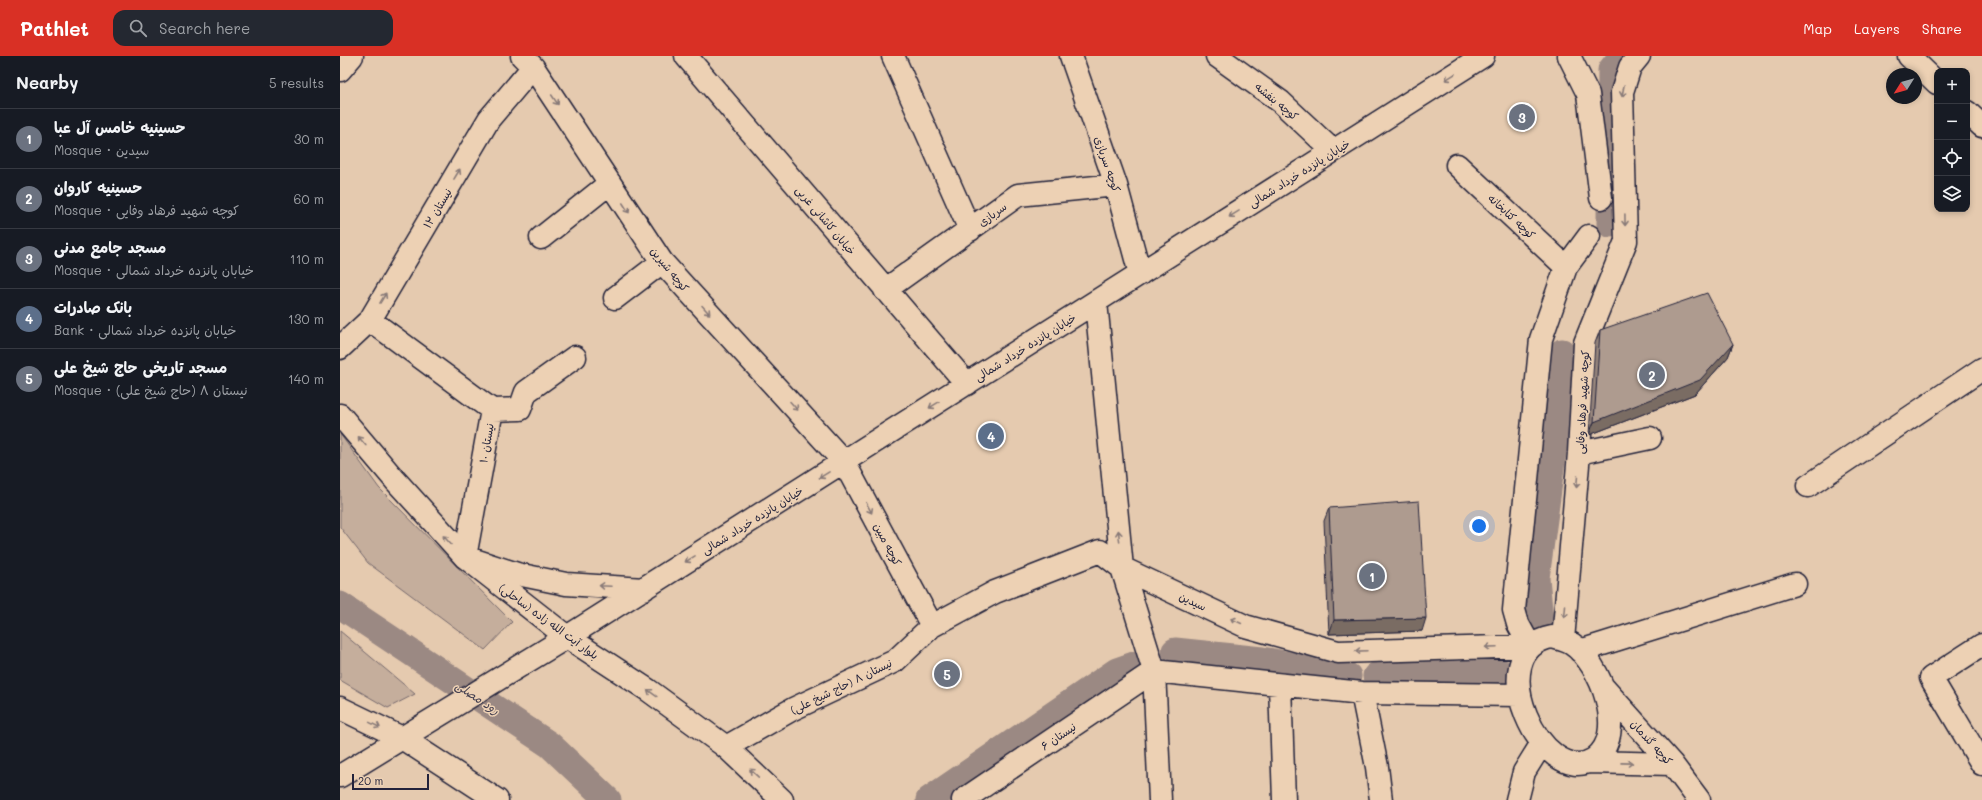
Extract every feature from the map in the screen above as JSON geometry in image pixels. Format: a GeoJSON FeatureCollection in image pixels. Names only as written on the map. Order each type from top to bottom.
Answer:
{"type":"FeatureCollection","features":[{"type":"Feature","properties":{"kind":"street"},"geometry":{"type":"LineString","coordinates":[[340,70],[352,56]]}},
{"type":"Feature","properties":{"kind":"street","name":"خیابان کاشانی غربی"},"geometry":{"type":"LineString","coordinates":[[686,56],[966,384]]}},
{"type":"Feature","properties":{"kind":"street"},"geometry":{"type":"LineString","coordinates":[[893,56],[970,230]]}},
{"type":"Feature","properties":{"kind":"street","name":"کوچه سربازی"},"geometry":{"type":"LineString","coordinates":[[1071,56],[1116,185],[1140,274]]}},
{"type":"Feature","properties":{"kind":"street","name":"کوچه بنفشه"},"geometry":{"type":"LineString","coordinates":[[1217,56],[1281,102],[1333,151]]}},
{"type":"Feature","properties":{"kind":"street","name":"خیابان پانزده خرداد شمالی"},"geometry":{"type":"LineString","coordinates":[[340,776],[644,589],[1483,56]]}},
{"type":"Feature","properties":{"kind":"street"},"geometry":{"type":"LineString","coordinates":[[1569,56],[1588,94],[1601,198]]}},
{"type":"Feature","properties":{"kind":"street","name":"کوچه شهید فرهاد وفایی"},"geometry":{"type":"LineString","coordinates":[[1571,645],[1585,343],[1626,241],[1622,92],[1630,66],[1639,56]]}},
{"type":"Feature","properties":{"kind":"street"},"geometry":{"type":"LineString","coordinates":[[1909,56],[1934,80]]}},
{"type":"Feature","properties":{"kind":"street","name":"کوچه شیرین"},"geometry":{"type":"LineString","coordinates":[[528,62],[662,262],[844,462]]}},
{"type":"Feature","properties":{"kind":"street","name":"نیستان ۱۲"},"geometry":{"type":"LineString","coordinates":[[340,348],[370,320],[489,119],[528,62]]}},
{"type":"Feature","properties":{"kind":"street","name":"کوچه کتابخانه"},"geometry":{"type":"LineString","coordinates":[[1457,165],[1566,267]]}},
{"type":"Feature","properties":{"kind":"street"},"geometry":{"type":"LineString","coordinates":[[541,238],[610,183]]}},
{"type":"Feature","properties":{"kind":"street","name":"سربازی"},"geometry":{"type":"LineString","coordinates":[[885,290],[1018,195],[1116,185]]}},
{"type":"Feature","properties":{"kind":"street"},"geometry":{"type":"LineString","coordinates":[[1530,646],[1518,624],[1514,610],[1541,339],[1566,267],[1588,236]]}},
{"type":"Feature","properties":{"kind":"street"},"geometry":{"type":"LineString","coordinates":[[615,298],[662,262]]}},
{"type":"Feature","properties":{"kind":"street"},"geometry":{"type":"LineString","coordinates":[[1096,302],[1122,568],[1154,672],[1160,800]]}},
{"type":"Feature","properties":{"kind":"street"},"geometry":{"type":"LineString","coordinates":[[370,320],[492,410]]}},
{"type":"Feature","properties":{"kind":"street","name":"نیستان ۱۰"},"geometry":{"type":"LineString","coordinates":[[465,558],[492,410],[520,409],[526,392],[575,356]]}},
{"type":"Feature","properties":{"kind":"street"},"geometry":{"type":"LineString","coordinates":[[1808,486],[1982,369]]}},
{"type":"Feature","properties":{"kind":"street","name":"بلوار آیت الله زاده (ساحلی)"},"geometry":{"type":"LineString","coordinates":[[340,414],[395,480],[465,558],[567,637],[648,690],[726,748],[782,800]]}},
{"type":"Feature","properties":{"kind":"street"},"geometry":{"type":"LineString","coordinates":[[1579,453],[1650,438]]}},
{"type":"Feature","properties":{"kind":"street","name":"کوچه مبین"},"geometry":{"type":"LineString","coordinates":[[844,462],[932,626]]}},
{"type":"Feature","properties":{"kind":"street","name":"نیستان ۸ (حاج شیخ علی)"},"geometry":{"type":"LineString","coordinates":[[726,748],[793,709],[895,661],[932,626],[995,592],[1100,551],[1122,568]]}},
{"type":"Feature","properties":{"kind":"street"},"geometry":{"type":"LineString","coordinates":[[465,558],[517,574],[566,584],[644,589]]}},
{"type":"Feature","properties":{"kind":"street","name":"سیدین"},"geometry":{"type":"LineString","coordinates":[[1122,568],[1245,626],[1338,652],[1530,646]]}},
{"type":"Feature","properties":{"kind":"street"},"geometry":{"type":"LineString","coordinates":[[1571,645],[1795,584]]}},
{"type":"Feature","properties":{"kind":"street"},"geometry":{"type":"LineString","coordinates":[[1588,762],[1598,756],[1605,747],[1608,737],[1609,717],[1602,686],[1593,666],[1571,645],[1552,637],[1540,639],[1530,646],[1520,664],[1520,695],[1531,725],[1542,743],[1556,757],[1566,762],[1577,764],[1588,762],[1672,764]]}},
{"type":"Feature","properties":{"kind":"street"},"geometry":{"type":"LineString","coordinates":[[1982,645],[1931,678],[1982,764]]}},
{"type":"Feature","properties":{"kind":"street"},"geometry":{"type":"LineString","coordinates":[[1154,672],[1362,692],[1520,695]]}},
{"type":"Feature","properties":{"kind":"street","name":"نیستان ۶"},"geometry":{"type":"LineString","coordinates":[[962,800],[1154,672]]}},
{"type":"Feature","properties":{"kind":"street"},"geometry":{"type":"LineString","coordinates":[[1280,685],[1284,800]]}},
{"type":"Feature","properties":{"kind":"street","name":"کوچه گندمان"},"geometry":{"type":"LineString","coordinates":[[1602,686],[1672,764],[1699,800]]}},
{"type":"Feature","properties":{"kind":"street"},"geometry":{"type":"LineString","coordinates":[[1362,692],[1377,767],[1381,800]]}},
{"type":"Feature","properties":{"kind":"street"},"geometry":{"type":"LineString","coordinates":[[340,708],[402,738],[497,800]]}},
{"type":"Feature","properties":{"kind":"street"},"geometry":{"type":"LineString","coordinates":[[1517,800],[1524,772],[1542,743]]}},
{"type":"Feature","properties":{"kind":"shaded area"},"geometry":{"type":"Polygon","coordinates":[[[340,434],[379,488],[512,622],[485,650],[368,563],[340,527],[340,434]]]}},
{"type":"Feature","properties":{"kind":"shaded area"},"geometry":{"type":"Polygon","coordinates":[[[340,631],[415,694],[388,708],[340,680],[340,631]]]}},
{"type":"Feature","properties":{"kind":"building"},"geometry":{"type":"Polygon","coordinates":[[[1707,293],[1733,344],[1700,380],[1594,422],[1600,330],[1707,293]]]}},
{"type":"Feature","properties":{"kind":"building"},"geometry":{"type":"Polygon","coordinates":[[[1419,501],[1426,618],[1334,620],[1329,508],[1419,501]]]}},
{"type":"Feature","properties":{"kind":"waterway"},"geometry":{"type":"LineString","coordinates":[[1610,224],[1611,70],[1622,56]]}},
{"type":"Feature","properties":{"kind":"waterway"},"geometry":{"type":"LineString","coordinates":[[1540,620],[1536,578],[1558,416],[1562,352]]}},
{"type":"Feature","properties":{"kind":"waterway","name":"رود مصلی"},"geometry":{"type":"LineString","coordinates":[[340,605],[550,745],[608,800]]}},
{"type":"Feature","properties":{"kind":"waterway"},"geometry":{"type":"LineString","coordinates":[[1175,651],[1262,660],[1348,676]]}},
{"type":"Feature","properties":{"kind":"waterway"},"geometry":{"type":"LineString","coordinates":[[929,800],[1117,671],[1134,665]]}},
{"type":"Feature","properties":{"kind":"waterway"},"geometry":{"type":"LineString","coordinates":[[1376,676],[1502,673]]}},
{"type":"Feature","properties":{"kind":"place","name":"مسجد جامع مدنی"},"geometry":{"type":"Point","coordinates":[1522,117]}},
{"type":"Feature","properties":{"kind":"place","name":"حسینیه کاروان"},"geometry":{"type":"Point","coordinates":[1652,375]}},
{"type":"Feature","properties":{"kind":"place","name":"بانک صادرات"},"geometry":{"type":"Point","coordinates":[991,436]}},
{"type":"Feature","properties":{"kind":"place","name":"حسینیه خامس آل عبا"},"geometry":{"type":"Point","coordinates":[1372,576]}},
{"type":"Feature","properties":{"kind":"place","name":"مسجد تاریخی حاج شیخ علی"},"geometry":{"type":"Point","coordinates":[947,674]}}]}
